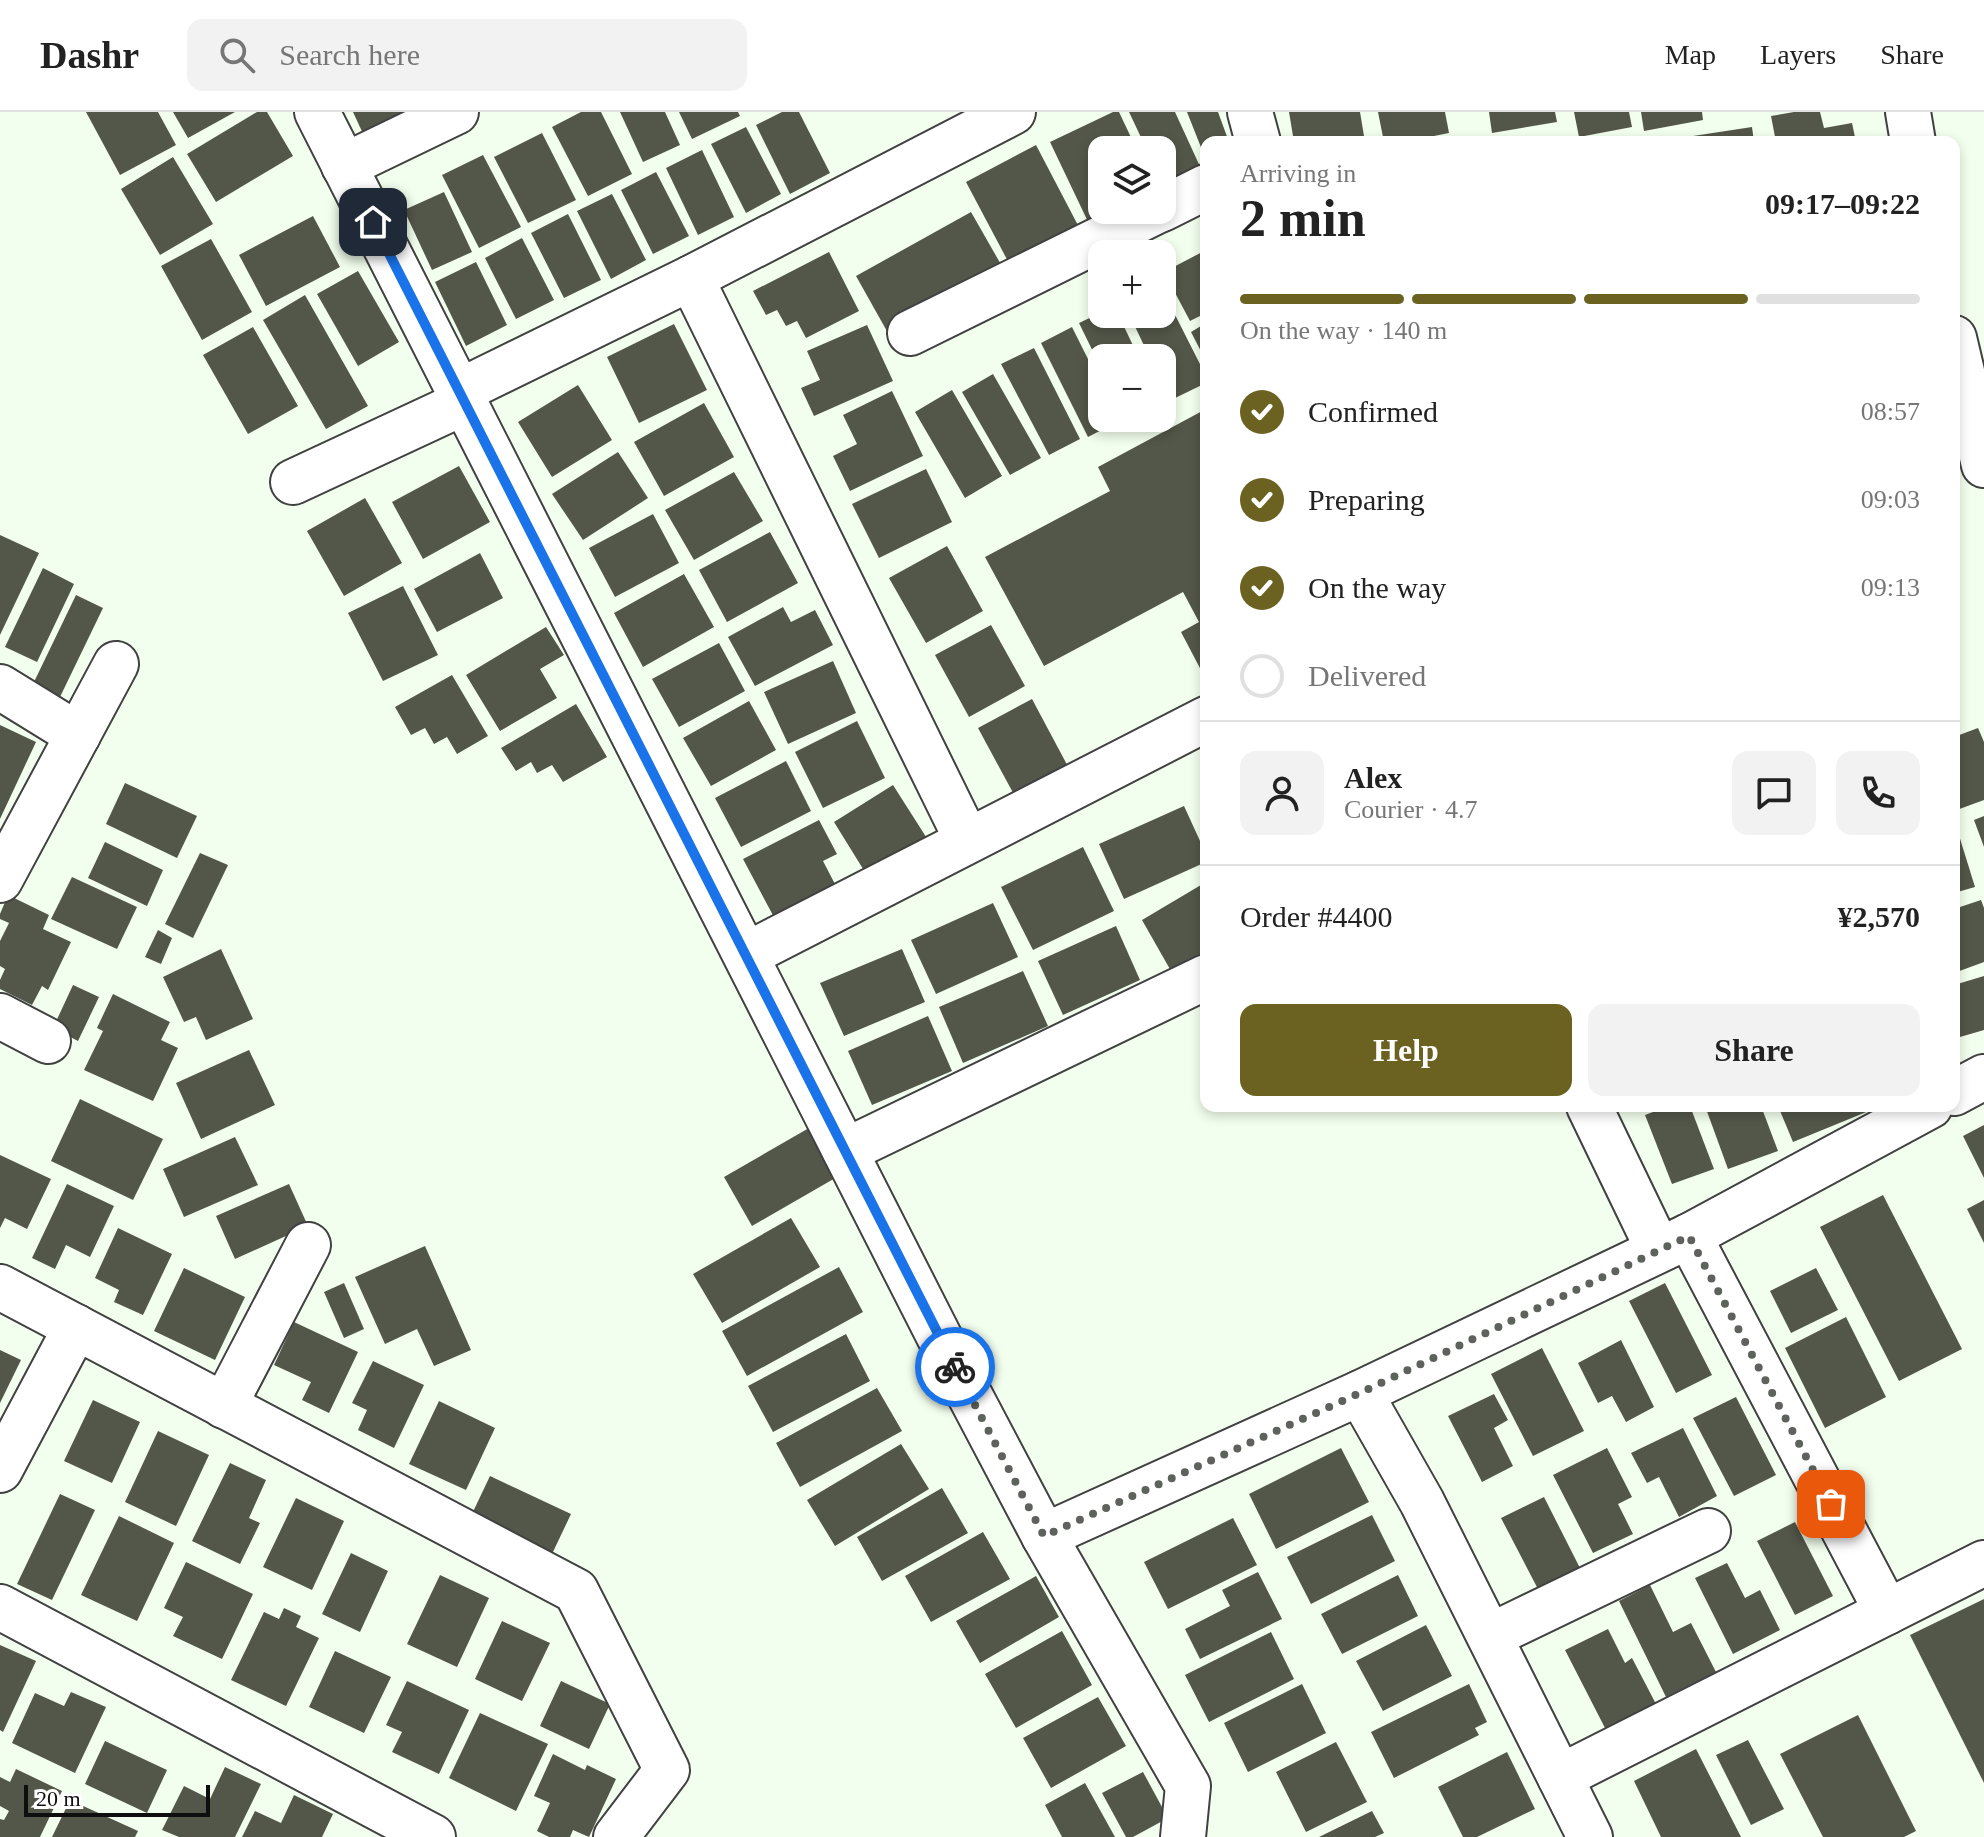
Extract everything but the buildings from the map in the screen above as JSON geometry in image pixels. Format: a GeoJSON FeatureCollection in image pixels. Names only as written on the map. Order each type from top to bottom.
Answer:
{"type":"FeatureCollection","features":[{"type":"Feature","properties":{"kind":"street"},"geometry":{"type":"LineString","coordinates":[[317,112],[947,1352],[1044,1536],[1188,1786],[1183,1837]]}},
{"type":"Feature","properties":{"kind":"street"},"geometry":{"type":"LineString","coordinates":[[344,166],[456,112]]}},
{"type":"Feature","properties":{"kind":"street"},"geometry":{"type":"LineString","coordinates":[[293,482],[1013,112]]}},
{"type":"Feature","properties":{"kind":"street"},"geometry":{"type":"LineString","coordinates":[[1250,112],[1256,136]]}},
{"type":"Feature","properties":{"kind":"street"},"geometry":{"type":"LineString","coordinates":[[1908,112],[1912,136]]}},
{"type":"Feature","properties":{"kind":"street"},"geometry":{"type":"LineString","coordinates":[[1176,202],[1200,190]]}},
{"type":"Feature","properties":{"kind":"street"},"geometry":{"type":"LineString","coordinates":[[910,333],[1131,224]]}},
{"type":"Feature","properties":{"kind":"street"},"geometry":{"type":"LineString","coordinates":[[691,278],[967,840]]}},
{"type":"Feature","properties":{"kind":"street"},"geometry":{"type":"LineString","coordinates":[[1960,356],[1976,404],[1984,465]]}},
{"type":"Feature","properties":{"kind":"street"},"geometry":{"type":"LineString","coordinates":[[0,880],[116,664]]}},
{"type":"Feature","properties":{"kind":"street"},"geometry":{"type":"LineString","coordinates":[[0,687],[78,735]]}},
{"type":"Feature","properties":{"kind":"street"},"geometry":{"type":"LineString","coordinates":[[746,955],[1200,722]]}},
{"type":"Feature","properties":{"kind":"street"},"geometry":{"type":"LineString","coordinates":[[845,1151],[1200,980]]}},
{"type":"Feature","properties":{"kind":"street"},"geometry":{"type":"LineString","coordinates":[[0,1016],[48,1041]]}},
{"type":"Feature","properties":{"kind":"street"},"geometry":{"type":"LineString","coordinates":[[1960,1090],[1984,1077]]}},
{"type":"Feature","properties":{"kind":"street"},"geometry":{"type":"LineString","coordinates":[[1593,1112],[1674,1242],[1887,1612]]}},
{"type":"Feature","properties":{"kind":"street"},"geometry":{"type":"LineString","coordinates":[[1044,1536],[1360,1393],[1674,1242],[1919,1112]]}},
{"type":"Feature","properties":{"kind":"street"},"geometry":{"type":"LineString","coordinates":[[224,1406],[308,1245]]}},
{"type":"Feature","properties":{"kind":"street"},"geometry":{"type":"LineString","coordinates":[[0,1287],[576,1591],[667,1770],[616,1837]]}},
{"type":"Feature","properties":{"kind":"street"},"geometry":{"type":"LineString","coordinates":[[0,1470],[76,1327]]}},
{"type":"Feature","properties":{"kind":"street"},"geometry":{"type":"LineString","coordinates":[[1360,1393],[1422,1502],[1590,1837]]}},
{"type":"Feature","properties":{"kind":"street"},"geometry":{"type":"LineString","coordinates":[[1490,1636],[1708,1531]]}},
{"type":"Feature","properties":{"kind":"street"},"geometry":{"type":"LineString","coordinates":[[1560,1777],[1984,1563]]}},
{"type":"Feature","properties":{"kind":"street"},"geometry":{"type":"LineString","coordinates":[[0,1607],[433,1837]]}},
{"type":"Feature","properties":{"kind":"way so far"},"geometry":{"type":"LineString","coordinates":[[955,1367],[1044,1536],[1360,1393],[1689,1236],[1831,1504]]}},
{"type":"Feature","properties":{"kind":"route"},"geometry":{"type":"LineString","coordinates":[[373,222],[955,1367]]}}]}
